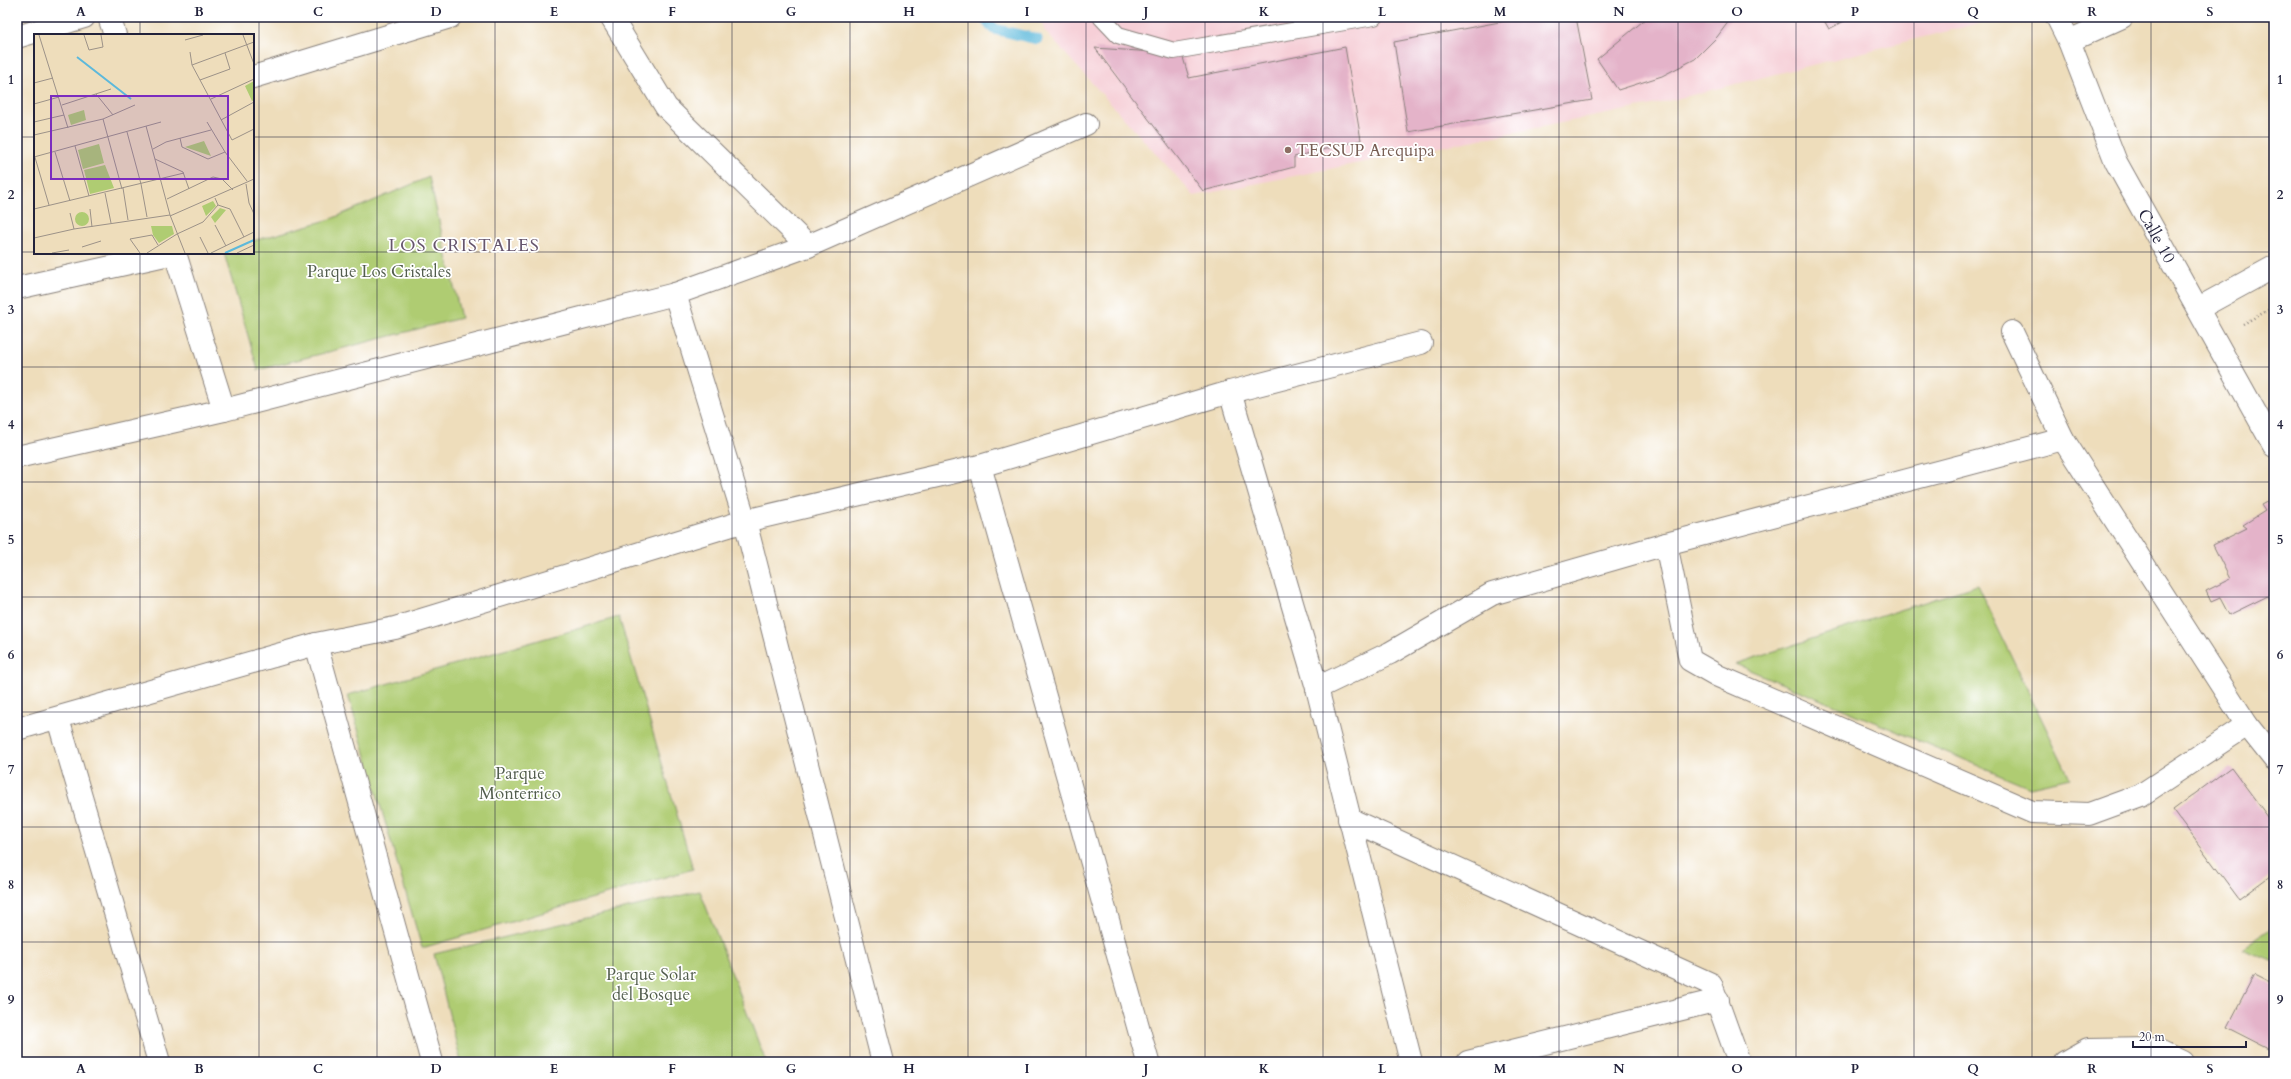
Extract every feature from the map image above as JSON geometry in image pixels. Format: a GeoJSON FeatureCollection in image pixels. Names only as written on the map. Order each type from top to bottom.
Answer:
{"type":"FeatureCollection","features":[{"type":"Feature","properties":{"kind":"street"},"geometry":{"type":"LineString","coordinates":[[17,37],[84,17]]}},
{"type":"Feature","properties":{"kind":"street"},"geometry":{"type":"LineString","coordinates":[[109,17],[115,34]]}},
{"type":"Feature","properties":{"kind":"street"},"geometry":{"type":"LineString","coordinates":[[254,78],[450,17]]}},
{"type":"Feature","properties":{"kind":"street"},"geometry":{"type":"LineString","coordinates":[[611,17],[666,107],[808,246]]}},
{"type":"Feature","properties":{"kind":"street","name":"Calle 10"},"geometry":{"type":"LineString","coordinates":[[2057,17],[2069,41],[2116,162],[2199,308],[2274,446]]}},
{"type":"Feature","properties":{"kind":"street"},"geometry":{"type":"LineString","coordinates":[[2069,41],[2122,17]]}},
{"type":"Feature","properties":{"kind":"street"},"geometry":{"type":"LineString","coordinates":[[17,457],[224,410],[675,294],[808,246],[1086,124]]}},
{"type":"Feature","properties":{"kind":"street"},"geometry":{"type":"LineString","coordinates":[[17,288],[170,254]]}},
{"type":"Feature","properties":{"kind":"street"},"geometry":{"type":"LineString","coordinates":[[175,254],[224,410]]}},
{"type":"Feature","properties":{"kind":"street"},"geometry":{"type":"LineString","coordinates":[[2199,308],[2274,267]]}},
{"type":"Feature","properties":{"kind":"street"},"geometry":{"type":"LineString","coordinates":[[675,294],[745,521],[883,1062]]}},
{"type":"Feature","properties":{"kind":"street"},"geometry":{"type":"LineString","coordinates":[[2012,332],[2062,439],[2247,725],[2274,759]]}},
{"type":"Feature","properties":{"kind":"street"},"geometry":{"type":"LineString","coordinates":[[17,730],[316,644],[395,628],[745,521],[980,466],[1230,392],[1421,342]]}},
{"type":"Feature","properties":{"kind":"street"},"geometry":{"type":"LineString","coordinates":[[1230,392],[1317,688],[1411,1062]]}},
{"type":"Feature","properties":{"kind":"street"},"geometry":{"type":"LineString","coordinates":[[1317,688],[1390,653],[1492,594],[1666,544],[2062,439]]}},
{"type":"Feature","properties":{"kind":"street"},"geometry":{"type":"LineString","coordinates":[[980,466],[1148,1062]]}},
{"type":"Feature","properties":{"kind":"street"},"geometry":{"type":"LineString","coordinates":[[1666,544],[1690,660],[1718,676],[2032,812],[2089,814],[2141,794],[2247,725]]}},
{"type":"Feature","properties":{"kind":"street"},"geometry":{"type":"LineString","coordinates":[[316,644],[432,1062]]}},
{"type":"Feature","properties":{"kind":"street"},"geometry":{"type":"LineString","coordinates":[[58,719],[159,1062]]}},
{"type":"Feature","properties":{"kind":"street"},"geometry":{"type":"LineString","coordinates":[[1349,819],[1711,984],[1739,1062]]}},
{"type":"Feature","properties":{"kind":"street"},"geometry":{"type":"LineString","coordinates":[[1468,1062],[1718,1000]]}},
{"type":"Feature","properties":{"kind":"street"},"geometry":{"type":"LineString","coordinates":[[2065,1062],[2088,1049],[2153,1048],[2182,1062]]}},
{"type":"Feature","properties":{"kind":"lane"},"geometry":{"type":"LineString","coordinates":[[1101,17],[1118,35],[1174,51],[1374,17]]}},
{"type":"Feature","properties":{"kind":"path"},"geometry":{"type":"LineString","coordinates":[[2240,326],[2274,307]]}},
{"type":"Feature","properties":{"kind":"shaded area","name":"TECSUP Arequipa"},"geometry":{"type":"Polygon","coordinates":[[[1042,17],[2004,17],[1652,105],[1194,196],[1044,30],[1042,17]]]}},
{"type":"Feature","properties":{"kind":"green space","name":"Parque Los Cristales"},"geometry":{"type":"Polygon","coordinates":[[[429,177],[461,318],[258,370],[224,254],[254,254],[254,241],[331,219],[429,177]]]}},
{"type":"Feature","properties":{"kind":"green space"},"geometry":{"type":"Polygon","coordinates":[[[1977,585],[2070,778],[2030,787],[1735,664],[1977,585]]]}},
{"type":"Feature","properties":{"kind":"green space","name":"Parque Monterrico"},"geometry":{"type":"Polygon","coordinates":[[[619,617],[693,869],[422,948],[348,695],[619,617]]]}},
{"type":"Feature","properties":{"kind":"green space","name":"Parque Solar del Bosque"},"geometry":{"type":"Polygon","coordinates":[[[700,891],[766,1062],[461,1062],[434,954],[700,891]]]}},
{"type":"Feature","properties":{"kind":"green space"},"geometry":{"type":"Polygon","coordinates":[[[2274,926],[2274,962],[2242,949],[2274,926]]]}},
{"type":"Feature","properties":{"kind":"building"},"geometry":{"type":"Polygon","coordinates":[[[1526,17],[1576,17],[1592,100],[1408,132],[1394,42],[1526,17]]]}},
{"type":"Feature","properties":{"kind":"building"},"geometry":{"type":"Polygon","coordinates":[[[1648,17],[1732,17],[1717,37],[1695,59],[1662,76],[1618,90],[1597,59],[1648,17]]]}},
{"type":"Feature","properties":{"kind":"building"},"geometry":{"type":"Polygon","coordinates":[[[1822,17],[1852,17],[1829,29],[1822,17]]]}},
{"type":"Feature","properties":{"kind":"building"},"geometry":{"type":"Polygon","coordinates":[[[1345,47],[1361,140],[1294,157],[1294,167],[1203,191],[1095,48],[1182,54],[1189,78],[1345,47]]]}},
{"type":"Feature","properties":{"kind":"building"},"geometry":{"type":"Polygon","coordinates":[[[2274,498],[2274,593],[2229,615],[2220,598],[2211,602],[2206,591],[2230,579],[2213,545],[2247,528],[2243,525],[2265,511],[2261,505],[2274,498]]]}},
{"type":"Feature","properties":{"kind":"building"},"geometry":{"type":"Polygon","coordinates":[[[2231,767],[2274,825],[2274,873],[2239,899],[2173,810],[2231,767]]]}},
{"type":"Feature","properties":{"kind":"building"},"geometry":{"type":"Polygon","coordinates":[[[2254,975],[2274,985],[2274,1051],[2227,1027],[2254,975]]]}},
{"type":"Feature","properties":{"kind":"waterway"},"geometry":{"type":"LineString","coordinates":[[983,17],[994,29],[1037,39]]}},
{"type":"Feature","properties":{"kind":"place","name":"TECSUP Arequipa"},"geometry":{"type":"Point","coordinates":[1288,150]}},
{"type":"Feature","properties":{"kind":"district","name":"LOS CRISTALES"},"geometry":{"type":"Point","coordinates":[464,245]}}]}
